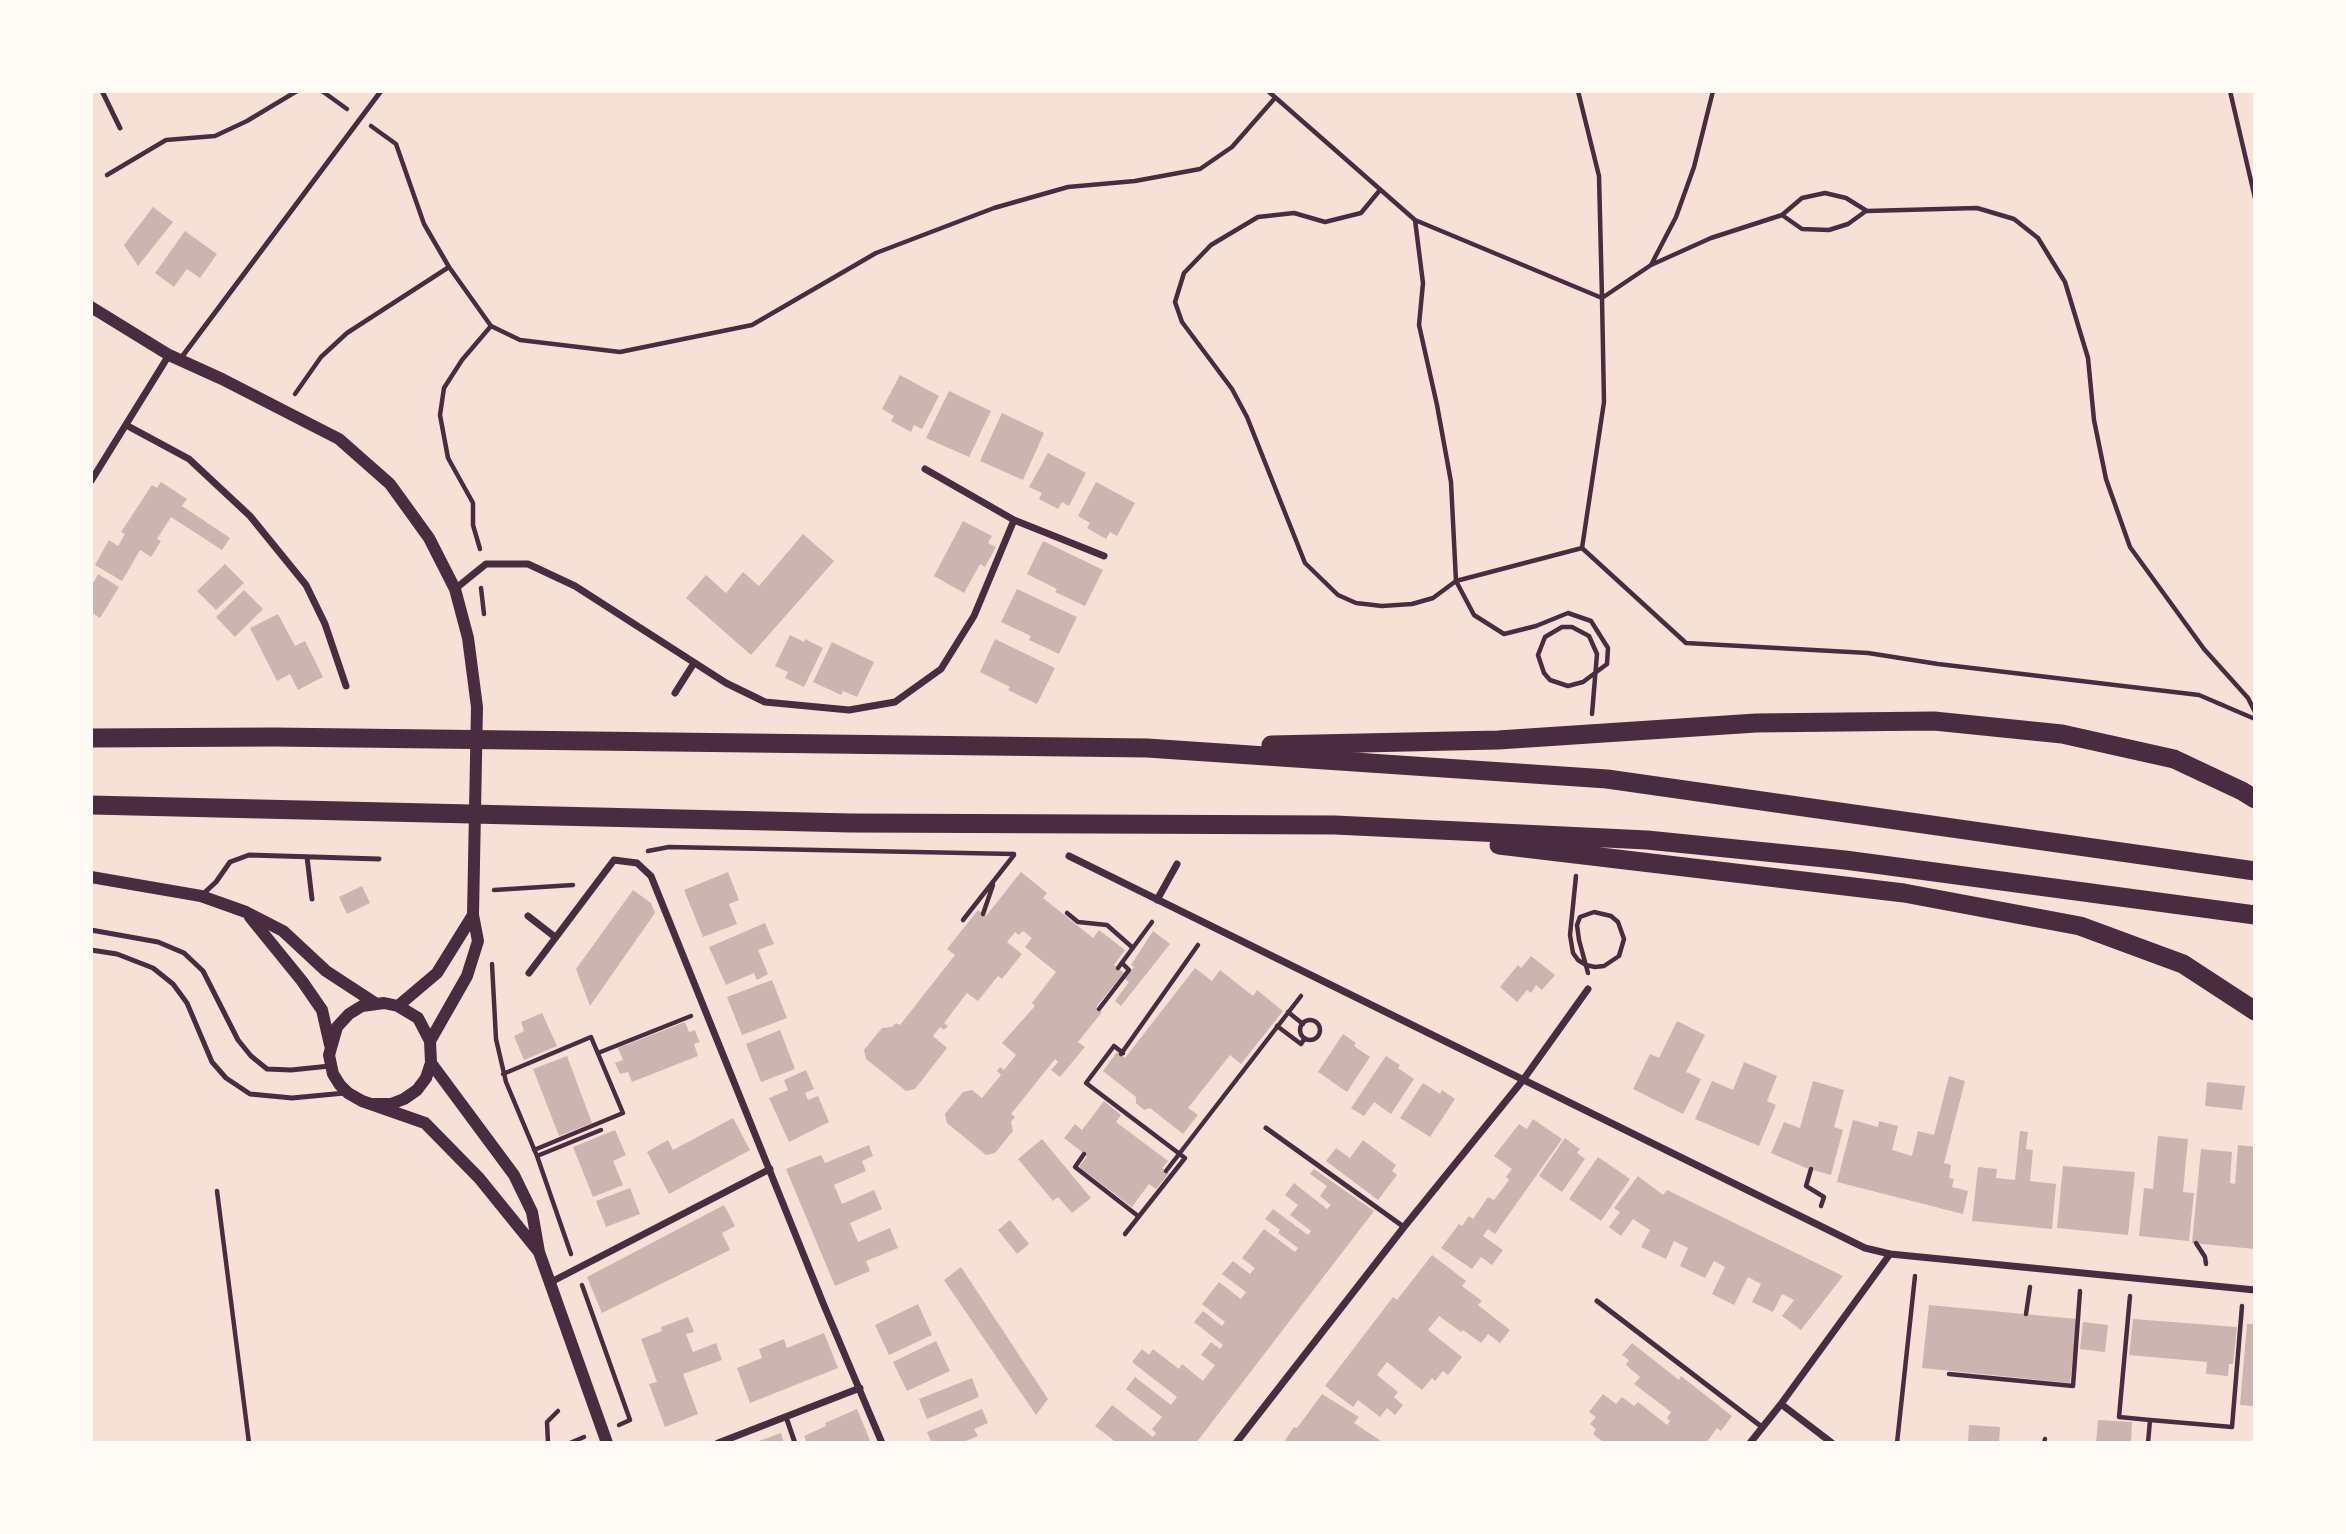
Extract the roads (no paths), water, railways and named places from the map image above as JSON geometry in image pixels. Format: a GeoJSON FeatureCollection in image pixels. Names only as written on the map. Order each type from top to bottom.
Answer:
{"type":"FeatureCollection","features":[{"type":"Feature","properties":{"kind":"highway"},"geometry":{"type":"LineString","coordinates":[[91,738],[274,737],[1147,748],[1498,740],[1756,723],[1934,721],[2062,734],[2174,759],[2255,799]]}},
{"type":"Feature","properties":{"kind":"highway"},"geometry":{"type":"LineString","coordinates":[[1147,748],[1607,779],[2255,871]]}},
{"type":"Feature","properties":{"kind":"highway"},"geometry":{"type":"LineString","coordinates":[[91,804],[851,823],[1335,825],[1647,840],[1832,858],[2255,915]]}},
{"type":"Feature","properties":{"kind":"highway"},"geometry":{"type":"LineString","coordinates":[[1335,825],[1904,893],[2080,926],[2183,964],[2255,1011]]}},
{"type":"Feature","properties":{"kind":"street"},"geometry":{"type":"LineString","coordinates":[[91,307],[174,358],[222,379],[339,439],[390,484],[429,538],[455,589],[468,638],[477,707],[473,915],[478,941],[467,976],[430,1041]]}},
{"type":"Feature","properties":{"kind":"street"},"geometry":{"type":"LineString","coordinates":[[91,481],[126,425],[174,358]]}},
{"type":"Feature","properties":{"kind":"street"},"geometry":{"type":"LineString","coordinates":[[126,425],[189,459],[250,516],[306,584],[325,624],[346,686]]}},
{"type":"Feature","properties":{"kind":"street"},"geometry":{"type":"LineString","coordinates":[[925,469],[1014,520],[1104,556]]}},
{"type":"Feature","properties":{"kind":"street"},"geometry":{"type":"LineString","coordinates":[[455,589],[486,564],[528,564],[575,586],[726,683],[765,702],[849,710],[895,702],[941,669],[974,616],[1014,520]]}},
{"type":"Feature","properties":{"kind":"street"},"geometry":{"type":"LineString","coordinates":[[675,693],[694,663]]}},
{"type":"Feature","properties":{"kind":"street"},"geometry":{"type":"LineString","coordinates":[[1069,856],[1865,1248],[1890,1254],[2255,1290]]}},
{"type":"Feature","properties":{"kind":"street"},"geometry":{"type":"LineString","coordinates":[[529,973],[614,860],[637,863],[651,876],[882,1443]]}},
{"type":"Feature","properties":{"kind":"street"},"geometry":{"type":"LineString","coordinates":[[1157,900],[1177,864]]}},
{"type":"Feature","properties":{"kind":"street"},"geometry":{"type":"LineString","coordinates":[[91,877],[201,896],[246,912],[283,931],[326,971],[375,1003]]}},
{"type":"Feature","properties":{"kind":"street"},"geometry":{"type":"LineString","coordinates":[[246,912],[322,1010],[330,1045],[331,1066],[340,1085],[362,1101],[425,1123],[479,1178],[539,1252]]}},
{"type":"Feature","properties":{"kind":"street"},"geometry":{"type":"LineString","coordinates":[[398,1006],[437,973],[473,915]]}},
{"type":"Feature","properties":{"kind":"street"},"geometry":{"type":"LineString","coordinates":[[527,916],[555,937]]}},
{"type":"Feature","properties":{"kind":"street"},"geometry":{"type":"LineString","coordinates":[[1236,1443],[1404,1227],[1523,1080],[1588,989]]}},
{"type":"Feature","properties":{"kind":"street"},"geometry":{"type":"LineString","coordinates":[[330,1045],[337,1027],[349,1014],[362,1006],[375,1003],[398,1006],[418,1018],[430,1041],[431,1063],[425,1079],[417,1090],[404,1099],[391,1104],[374,1104]]}},
{"type":"Feature","properties":{"kind":"street"},"geometry":{"type":"LineString","coordinates":[[431,1063],[514,1175],[532,1212],[539,1252],[607,1443]]}},
{"type":"Feature","properties":{"kind":"street"},"geometry":{"type":"LineString","coordinates":[[551,1282],[770,1170]]}},
{"type":"Feature","properties":{"kind":"street"},"geometry":{"type":"LineString","coordinates":[[1750,1443],[1890,1254]]}},
{"type":"Feature","properties":{"kind":"street"},"geometry":{"type":"LineString","coordinates":[[719,1443],[860,1388]]}},
{"type":"Feature","properties":{"kind":"street"},"geometry":{"type":"LineString","coordinates":[[1781,1404],[1832,1443]]}},
{"type":"Feature","properties":{"kind":"lane"},"geometry":{"type":"LineString","coordinates":[[102,91],[120,128]]}},
{"type":"Feature","properties":{"kind":"lane"},"geometry":{"type":"LineString","coordinates":[[174,358],[209,324],[381,91]]}},
{"type":"Feature","properties":{"kind":"lane"},"geometry":{"type":"LineString","coordinates":[[201,896],[216,882],[230,862],[249,855],[379,859]]}},
{"type":"Feature","properties":{"kind":"lane"},"geometry":{"type":"LineString","coordinates":[[307,857],[312,899]]}},
{"type":"Feature","properties":{"kind":"lane"},"geometry":{"type":"LineString","coordinates":[[91,930],[158,942],[184,953],[203,971],[238,1040],[251,1056],[267,1069],[291,1070],[331,1066]]}},
{"type":"Feature","properties":{"kind":"lane"},"geometry":{"type":"LineString","coordinates":[[91,950],[117,954],[153,968],[173,984],[187,1003],[212,1062],[226,1078],[250,1094],[292,1098],[348,1093]]}},
{"type":"Feature","properties":{"kind":"lane"},"geometry":{"type":"LineString","coordinates":[[1266,1128],[1404,1227]]}},
{"type":"Feature","properties":{"kind":"lane"},"geometry":{"type":"LineString","coordinates":[[1597,1301],[1762,1427]]}},
{"type":"Feature","properties":{"kind":"lane"},"geometry":{"type":"LineString","coordinates":[[786,1417],[795,1443]]}}]}
